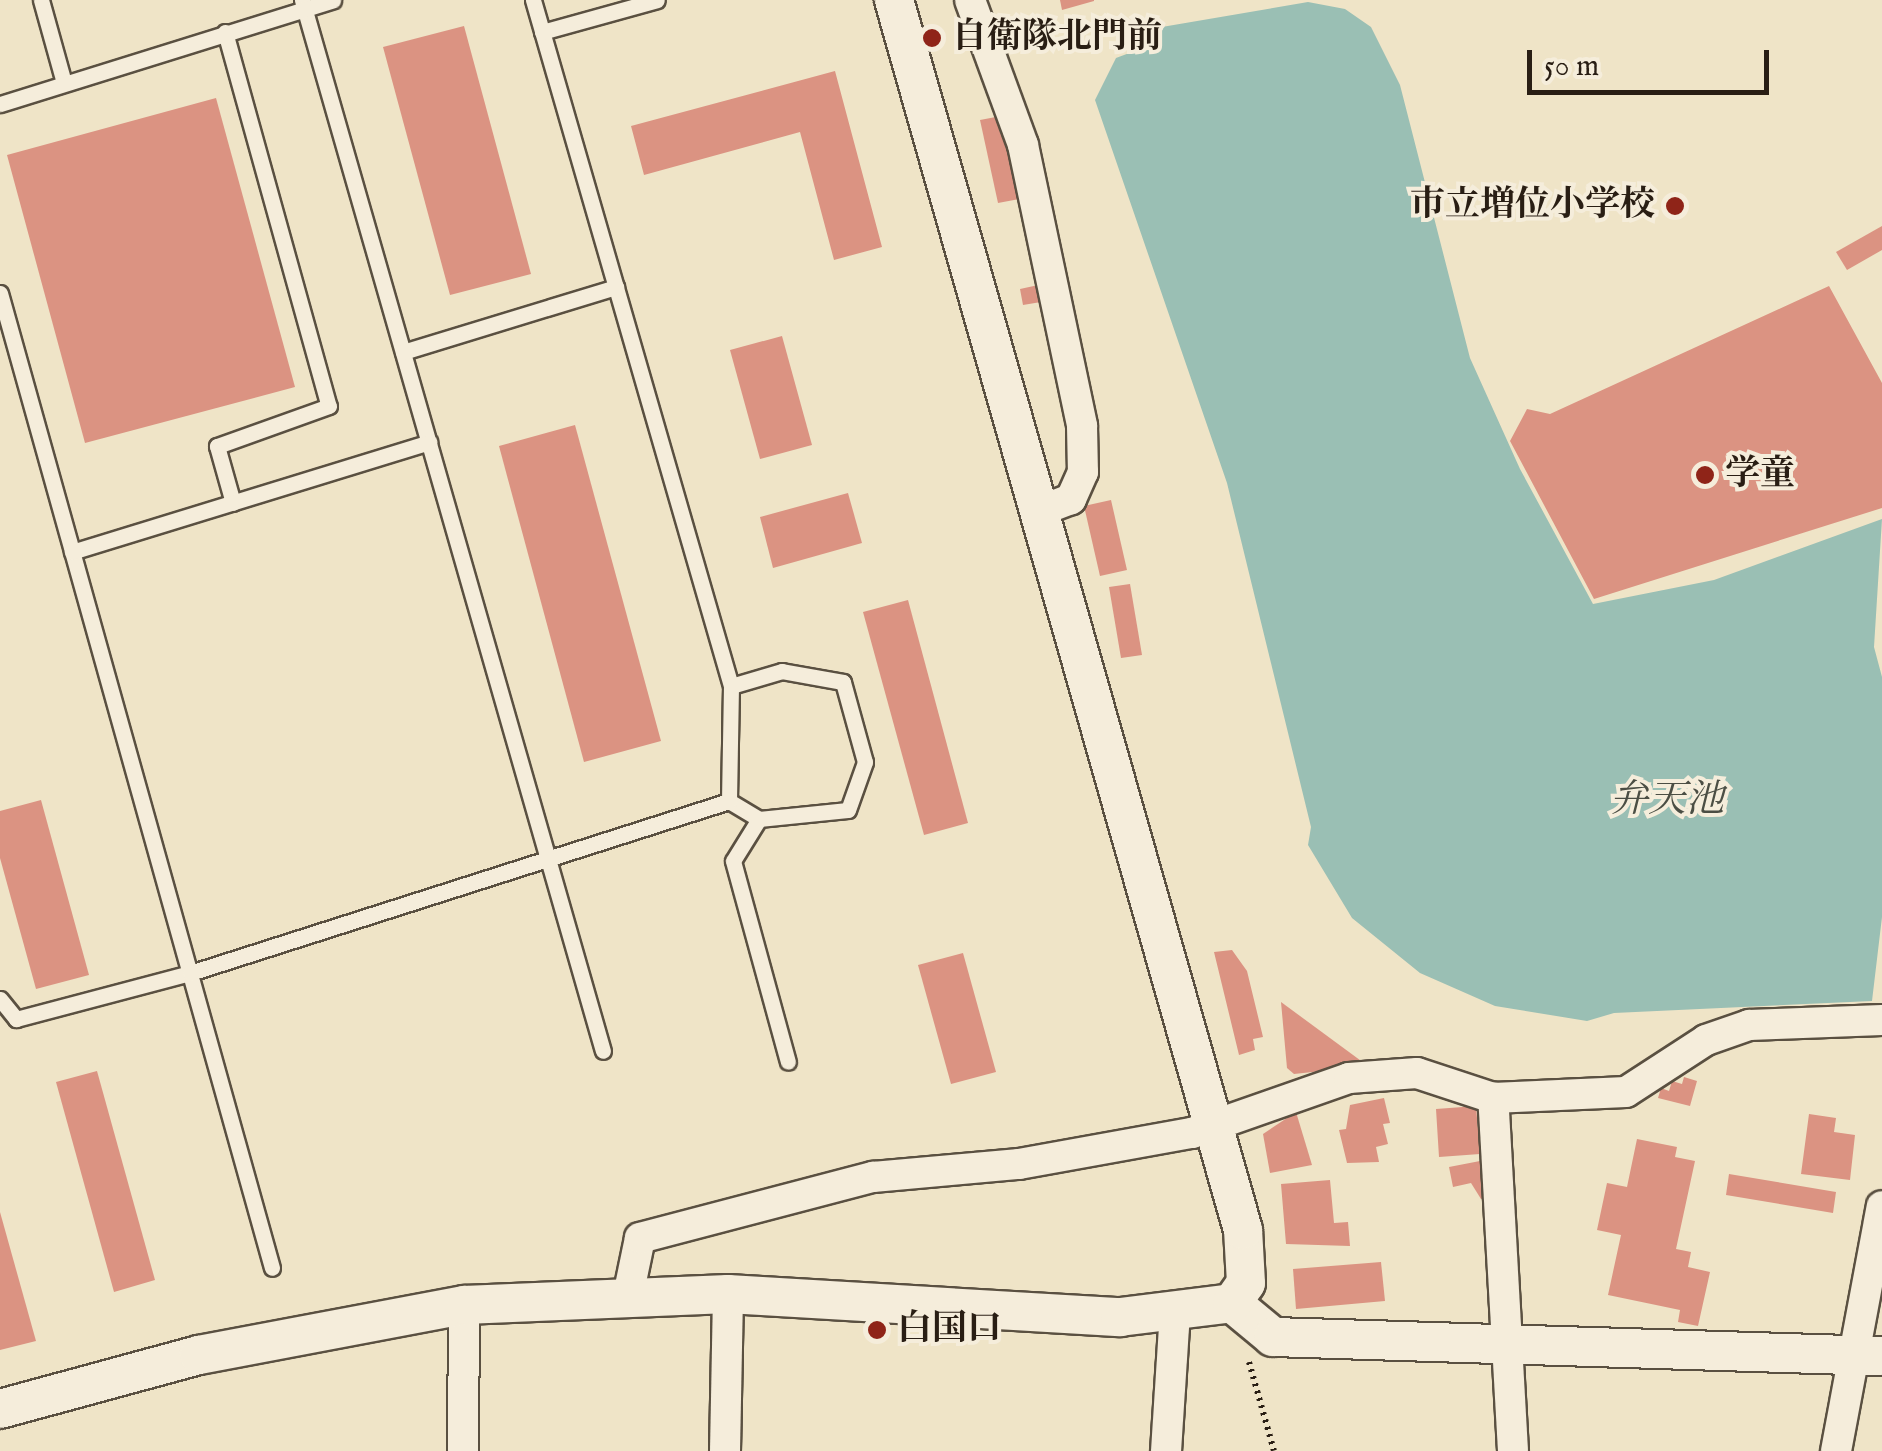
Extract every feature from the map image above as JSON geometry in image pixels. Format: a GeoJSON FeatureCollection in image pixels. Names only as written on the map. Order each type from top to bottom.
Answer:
{"type":"FeatureCollection","features":[{"type":"Feature","properties":{"kind":"street"},"geometry":{"type":"LineString","coordinates":[[0,1409],[199,1355],[464,1306],[728,1294],[1120,1318],[1232,1303],[1246,1282],[1244,1230],[894,0]]}},
{"type":"Feature","properties":{"kind":"street"},"geometry":{"type":"LineString","coordinates":[[970,0],[1023,145],[1082,426],[1083,472],[1071,499],[1040,511]]}},
{"type":"Feature","properties":{"kind":"street"},"geometry":{"type":"LineString","coordinates":[[628,1296],[640,1238],[873,1177],[1019,1164],[1214,1125],[1349,1078],[1417,1073],[1493,1098],[1626,1092],[1706,1040],[1750,1025],[1882,1020]]}},
{"type":"Feature","properties":{"kind":"street"},"geometry":{"type":"LineString","coordinates":[[1493,1098],[1510,1346],[1512,1451]]}},
{"type":"Feature","properties":{"kind":"street"},"geometry":{"type":"LineString","coordinates":[[1836,1451],[1869,1356],[1882,1206]]}},
{"type":"Feature","properties":{"kind":"street"},"geometry":{"type":"LineString","coordinates":[[724,1451],[728,1294]]}},
{"type":"Feature","properties":{"kind":"street"},"geometry":{"type":"LineString","coordinates":[[1232,1303],[1273,1337],[1869,1356]]}},
{"type":"Feature","properties":{"kind":"street"},"geometry":{"type":"LineString","coordinates":[[462,1451],[464,1306]]}},
{"type":"Feature","properties":{"kind":"street"},"geometry":{"type":"LineString","coordinates":[[1166,1451],[1176,1313]]}},
{"type":"Feature","properties":{"kind":"lane"},"geometry":{"type":"LineString","coordinates":[[42,0],[64,83]]}},
{"type":"Feature","properties":{"kind":"lane"},"geometry":{"type":"LineString","coordinates":[[0,104],[303,4],[332,0]]}},
{"type":"Feature","properties":{"kind":"lane"},"geometry":{"type":"LineString","coordinates":[[533,0],[732,686],[729,801]]}},
{"type":"Feature","properties":{"kind":"lane"},"geometry":{"type":"LineString","coordinates":[[542,32],[657,0]]}},
{"type":"Feature","properties":{"kind":"lane"},"geometry":{"type":"LineString","coordinates":[[303,4],[603,1051]]}},
{"type":"Feature","properties":{"kind":"lane"},"geometry":{"type":"LineString","coordinates":[[225,32],[328,406],[217,446],[233,502]]}},
{"type":"Feature","properties":{"kind":"lane"},"geometry":{"type":"LineString","coordinates":[[403,352],[616,286]]}},
{"type":"Feature","properties":{"kind":"lane"},"geometry":{"type":"LineString","coordinates":[[0,293],[272,1268]]}},
{"type":"Feature","properties":{"kind":"lane"},"geometry":{"type":"LineString","coordinates":[[72,552],[429,442]]}},
{"type":"Feature","properties":{"kind":"lane"},"geometry":{"type":"LineString","coordinates":[[0,999],[16,1019],[190,974],[547,856],[729,801],[758,819],[848,810],[864,762],[843,682],[782,671],[732,686]]}},
{"type":"Feature","properties":{"kind":"lane"},"geometry":{"type":"LineString","coordinates":[[758,819],[733,861],[788,1062]]}},
{"type":"Feature","properties":{"kind":"path"},"geometry":{"type":"LineString","coordinates":[[1248,1358],[1274,1451]]}},
{"type":"Feature","properties":{"kind":"water","name":"弁天池"},"geometry":{"type":"Polygon","coordinates":[[[1308,2],[1345,9],[1371,27],[1400,85],[1470,358],[1520,469],[1593,604],[1714,580],[1882,519],[1874,647],[1882,677],[1882,917],[1872,1001],[1614,1013],[1587,1021],[1495,1006],[1420,973],[1352,918],[1308,845],[1311,827],[1227,483],[1095,100],[1116,58],[1156,43],[1156,28],[1308,2]]]}},
{"type":"Feature","properties":{"kind":"building"},"geometry":{"type":"Polygon","coordinates":[[[1060,0],[1094,0],[1094,1],[1062,10],[1060,0]]]}},
{"type":"Feature","properties":{"kind":"building"},"geometry":{"type":"Polygon","coordinates":[[[464,26],[531,274],[450,295],[383,47],[464,26]]]}},
{"type":"Feature","properties":{"kind":"building"},"geometry":{"type":"Polygon","coordinates":[[[835,71],[882,247],[834,260],[800,132],[644,175],[631,126],[835,71]]]}},
{"type":"Feature","properties":{"kind":"building"},"geometry":{"type":"Polygon","coordinates":[[[216,98],[295,387],[85,443],[7,155],[216,98]]]}},
{"type":"Feature","properties":{"kind":"building"},"geometry":{"type":"Polygon","coordinates":[[[1001,116],[1019,199],[998,203],[980,120],[1001,116]]]}},
{"type":"Feature","properties":{"kind":"building"},"geometry":{"type":"Polygon","coordinates":[[[1882,226],[1882,250],[1847,270],[1836,252],[1882,226]]]}},
{"type":"Feature","properties":{"kind":"building"},"geometry":{"type":"Polygon","coordinates":[[[1043,284],[1047,301],[1023,305],[1020,289],[1043,284]]]}},
{"type":"Feature","properties":{"kind":"building","name":"学童"},"geometry":{"type":"Polygon","coordinates":[[[1829,286],[1882,383],[1882,508],[1594,599],[1510,441],[1527,409],[1550,414],[1829,286]]]}},
{"type":"Feature","properties":{"kind":"building"},"geometry":{"type":"Polygon","coordinates":[[[782,336],[812,445],[760,459],[730,350],[782,336]]]}},
{"type":"Feature","properties":{"kind":"building"},"geometry":{"type":"Polygon","coordinates":[[[575,425],[661,741],[584,762],[499,446],[575,425]]]}},
{"type":"Feature","properties":{"kind":"building"},"geometry":{"type":"Polygon","coordinates":[[[848,493],[862,543],[773,568],[760,517],[848,493]]]}},
{"type":"Feature","properties":{"kind":"building"},"geometry":{"type":"Polygon","coordinates":[[[1111,500],[1127,570],[1100,576],[1084,506],[1111,500]]]}},
{"type":"Feature","properties":{"kind":"building"},"geometry":{"type":"Polygon","coordinates":[[[1130,584],[1142,655],[1121,658],[1109,587],[1130,584]]]}},
{"type":"Feature","properties":{"kind":"building"},"geometry":{"type":"Polygon","coordinates":[[[908,600],[968,823],[924,835],[863,612],[908,600]]]}},
{"type":"Feature","properties":{"kind":"building"},"geometry":{"type":"Polygon","coordinates":[[[41,800],[89,975],[36,989],[0,858],[0,811],[41,800]]]}},
{"type":"Feature","properties":{"kind":"building"},"geometry":{"type":"Polygon","coordinates":[[[1232,950],[1247,971],[1263,1037],[1253,1039],[1255,1050],[1239,1055],[1214,952],[1232,950]]]}},
{"type":"Feature","properties":{"kind":"building"},"geometry":{"type":"Polygon","coordinates":[[[963,953],[996,1072],[951,1084],[918,965],[963,953]]]}},
{"type":"Feature","properties":{"kind":"building"},"geometry":{"type":"Polygon","coordinates":[[[1281,1002],[1368,1066],[1294,1074],[1287,1068],[1281,1002]]]}},
{"type":"Feature","properties":{"kind":"building"},"geometry":{"type":"Polygon","coordinates":[[[97,1071],[155,1280],[114,1292],[56,1082],[97,1071]]]}},
{"type":"Feature","properties":{"kind":"building"},"geometry":{"type":"Polygon","coordinates":[[[1684,1077],[1697,1081],[1690,1106],[1658,1098],[1661,1088],[1669,1091],[1672,1081],[1682,1084],[1684,1077]]]}},
{"type":"Feature","properties":{"kind":"building"},"geometry":{"type":"Polygon","coordinates":[[[1384,1098],[1390,1123],[1383,1124],[1388,1144],[1376,1147],[1379,1162],[1347,1163],[1339,1130],[1346,1129],[1350,1105],[1384,1098]]]}},
{"type":"Feature","properties":{"kind":"building"},"geometry":{"type":"Polygon","coordinates":[[[1476,1106],[1480,1154],[1439,1157],[1436,1109],[1476,1106]]]}},
{"type":"Feature","properties":{"kind":"building"},"geometry":{"type":"Polygon","coordinates":[[[1296,1112],[1312,1165],[1270,1173],[1263,1134],[1296,1112]]]}},
{"type":"Feature","properties":{"kind":"building"},"geometry":{"type":"Polygon","coordinates":[[[1809,1114],[1836,1118],[1834,1132],[1855,1135],[1850,1180],[1801,1174],[1809,1114]]]}},
{"type":"Feature","properties":{"kind":"building"},"geometry":{"type":"Polygon","coordinates":[[[1637,1139],[1677,1147],[1675,1157],[1695,1161],[1676,1249],[1691,1252],[1688,1267],[1710,1272],[1698,1326],[1678,1322],[1680,1310],[1608,1295],[1621,1235],[1597,1230],[1607,1183],[1627,1187],[1637,1139]]]}},
{"type":"Feature","properties":{"kind":"building"},"geometry":{"type":"Polygon","coordinates":[[[1480,1161],[1487,1198],[1481,1199],[1471,1183],[1453,1187],[1449,1167],[1480,1161]]]}},
{"type":"Feature","properties":{"kind":"building"},"geometry":{"type":"Polygon","coordinates":[[[1729,1174],[1836,1192],[1833,1213],[1726,1195],[1729,1174]]]}},
{"type":"Feature","properties":{"kind":"building"},"geometry":{"type":"Polygon","coordinates":[[[1330,1180],[1334,1223],[1348,1222],[1350,1246],[1286,1244],[1281,1184],[1330,1180]]]}},
{"type":"Feature","properties":{"kind":"building"},"geometry":{"type":"Polygon","coordinates":[[[0,1212],[36,1341],[0,1350],[0,1212]]]}},
{"type":"Feature","properties":{"kind":"building"},"geometry":{"type":"Polygon","coordinates":[[[1381,1262],[1385,1301],[1296,1309],[1293,1269],[1381,1262]]]}},
{"type":"Feature","properties":{"kind":"place","name":"自衛隊北門前"},"geometry":{"type":"Point","coordinates":[932,38]}},
{"type":"Feature","properties":{"kind":"place","name":"市立増位小学校"},"geometry":{"type":"Point","coordinates":[1675,206]}},
{"type":"Feature","properties":{"kind":"place","name":"学童"},"geometry":{"type":"Point","coordinates":[1705,475]}},
{"type":"Feature","properties":{"kind":"place","name":"白国口"},"geometry":{"type":"Point","coordinates":[877,1330]}}]}
